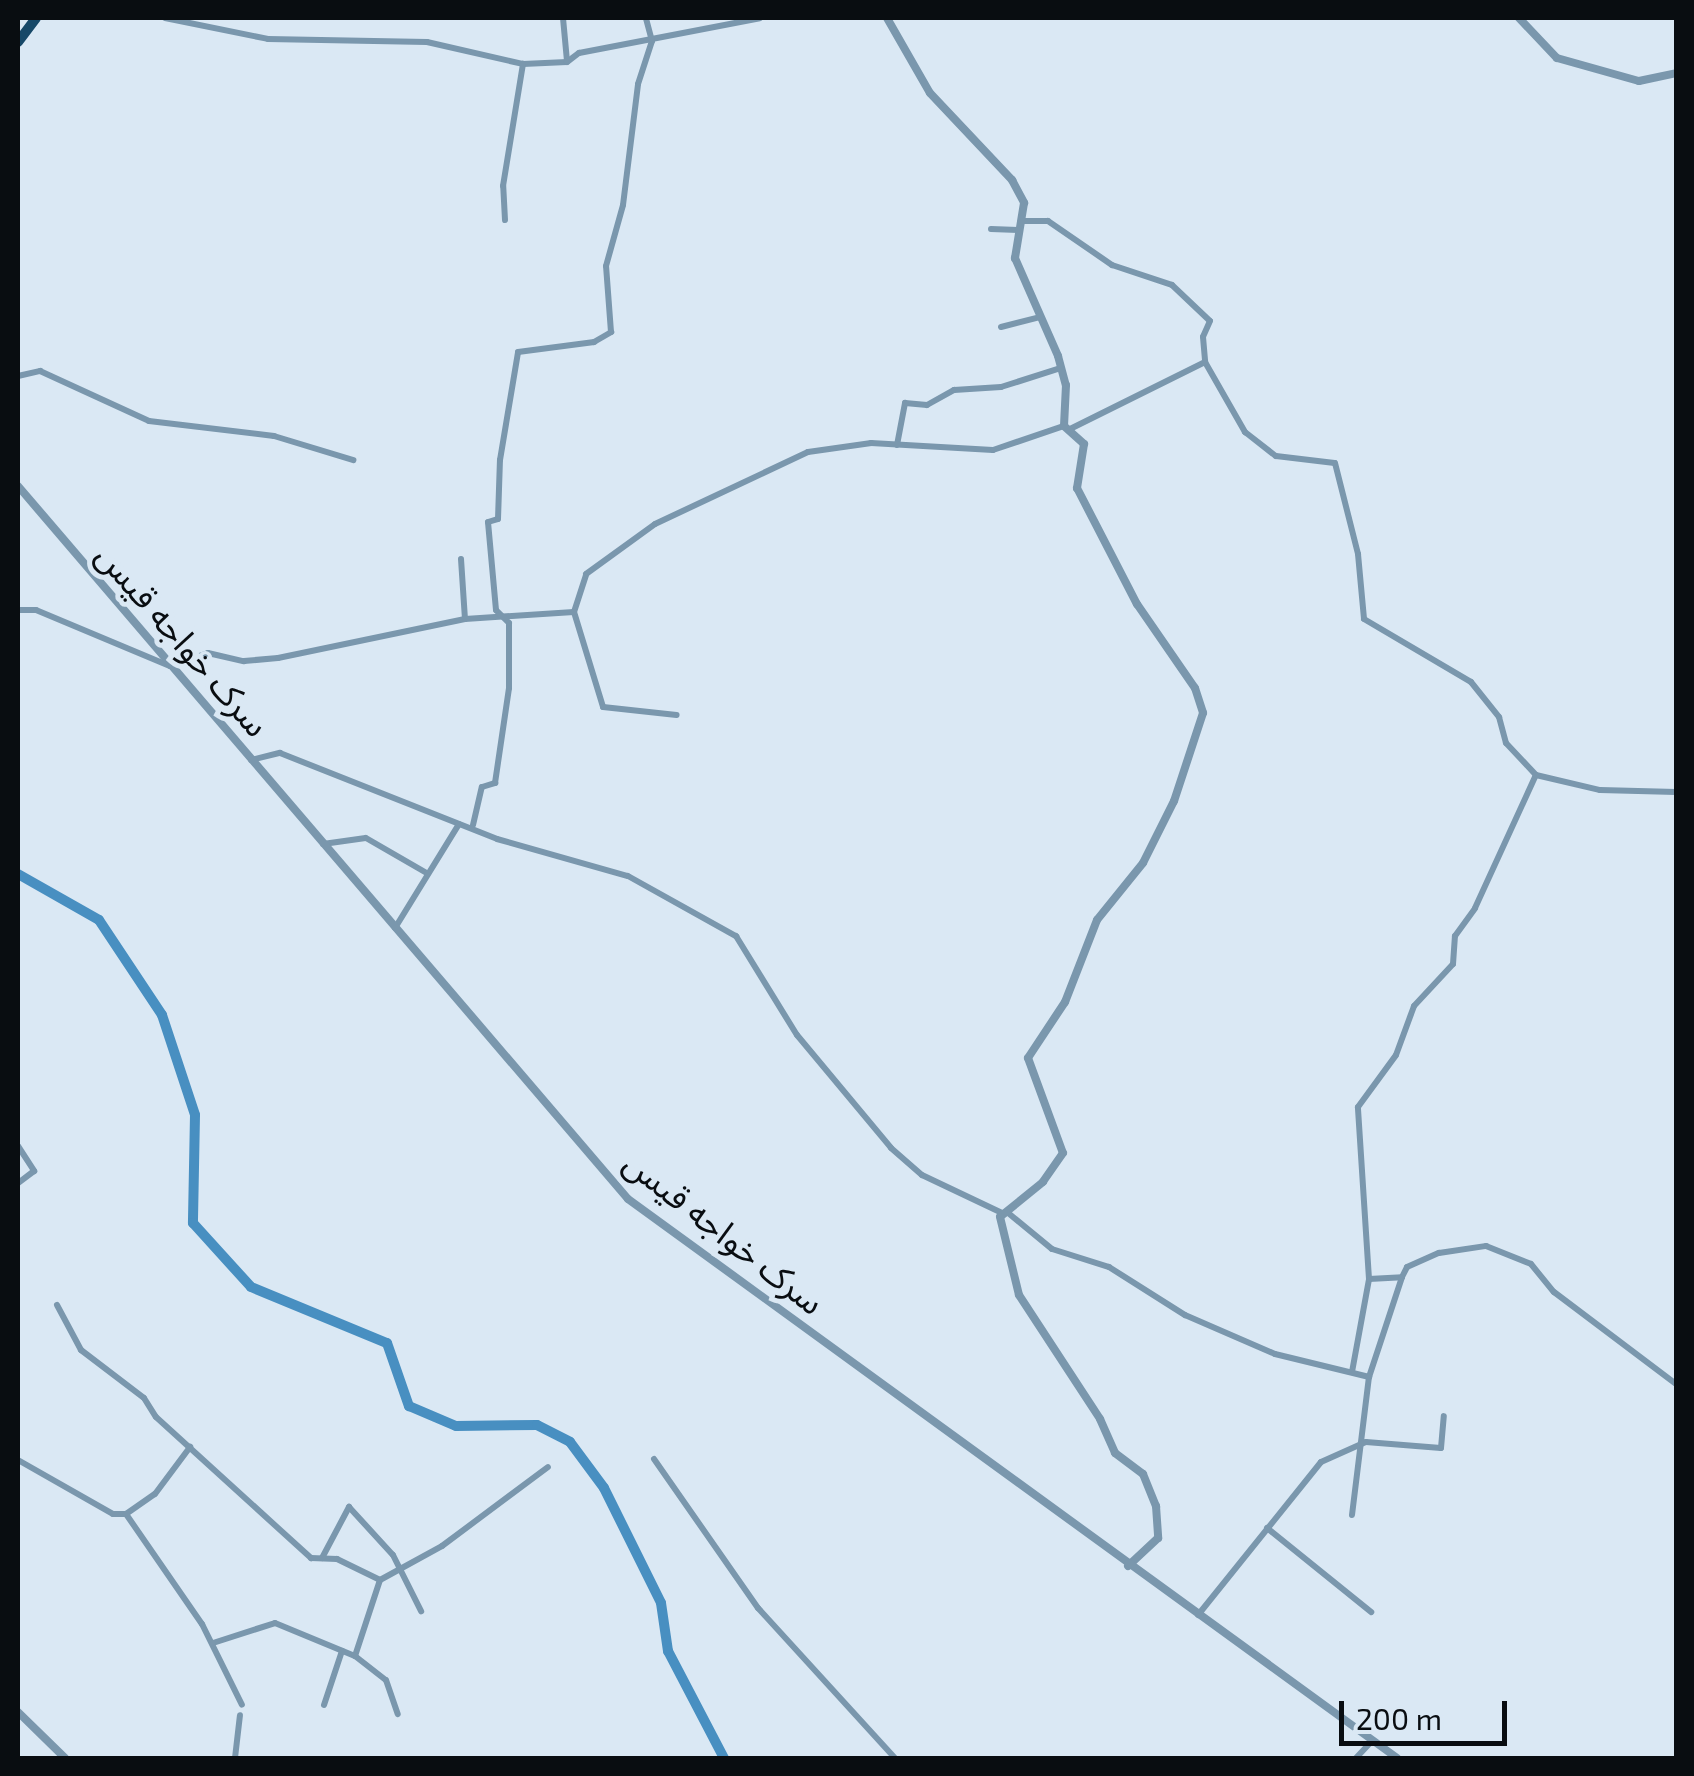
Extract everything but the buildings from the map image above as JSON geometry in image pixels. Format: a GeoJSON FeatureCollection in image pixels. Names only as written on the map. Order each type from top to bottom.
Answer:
{"type":"FeatureCollection","features":[{"type":"Feature","properties":{"kind":"highway"},"geometry":{"type":"LineString","coordinates":[[18,42],[36,18]]}},
{"type":"Feature","properties":{"kind":"street"},"geometry":{"type":"LineString","coordinates":[[165,18],[268,39],[427,42],[523,64],[567,62],[579,53],[760,18]]}},
{"type":"Feature","properties":{"kind":"street"},"geometry":{"type":"LineString","coordinates":[[562,18],[567,62]]}},
{"type":"Feature","properties":{"kind":"street"},"geometry":{"type":"LineString","coordinates":[[473,825],[482,788],[495,784],[506,718],[512,654],[508,622],[501,617],[488,522],[498,519],[500,460],[518,352],[594,342],[611,332],[606,266],[624,205],[638,84],[652,41],[646,18]]}},
{"type":"Feature","properties":{"kind":"street"},"geometry":{"type":"LineString","coordinates":[[887,18],[930,93],[1012,180],[1024,203],[1017,267],[1061,368],[1066,428],[1084,444],[1077,488],[1137,604],[1195,688],[1203,713],[1174,800],[1143,863],[1097,920],[1065,1002],[1028,1058],[1064,1153],[1043,1182],[1006,1213]]}},
{"type":"Feature","properties":{"kind":"street"},"geometry":{"type":"LineString","coordinates":[[1519,18],[1556,58],[1638,80],[1676,74]]}},
{"type":"Feature","properties":{"kind":"street"},"geometry":{"type":"LineString","coordinates":[[505,220],[503,186],[523,64]]}},
{"type":"Feature","properties":{"kind":"street"},"geometry":{"type":"LineString","coordinates":[[990,230],[1048,221],[1112,265],[1185,295],[1210,320],[1205,362],[1244,432],[1261,448],[1290,461],[1335,464],[1358,554],[1364,619],[1471,682],[1499,718],[1506,743],[1536,775],[1600,790],[1676,792]]}},
{"type":"Feature","properties":{"kind":"street"},"geometry":{"type":"LineString","coordinates":[[1001,327],[1040,317]]}},
{"type":"Feature","properties":{"kind":"street"},"geometry":{"type":"LineString","coordinates":[[676,715],[603,707],[574,612],[586,574],[655,524],[808,452],[896,445],[993,450],[1066,428],[1205,362]]}},
{"type":"Feature","properties":{"kind":"street"},"geometry":{"type":"LineString","coordinates":[[896,445],[906,403],[927,405],[954,390],[1001,387],[1061,368]]}},
{"type":"Feature","properties":{"kind":"street"},"geometry":{"type":"LineString","coordinates":[[18,376],[40,371],[148,421],[274,436],[353,460]]}},
{"type":"Feature","properties":{"kind":"street","name":"سرک خواجه قیس"},"geometry":{"type":"LineString","coordinates":[[18,486],[628,1199],[1128,1566],[1398,1758]]}},
{"type":"Feature","properties":{"kind":"street"},"geometry":{"type":"LineString","coordinates":[[460,559],[465,619]]}},
{"type":"Feature","properties":{"kind":"street"},"geometry":{"type":"LineString","coordinates":[[18,610],[36,610],[170,666],[208,653],[244,661],[278,658],[465,619],[574,612]]}},
{"type":"Feature","properties":{"kind":"street"},"geometry":{"type":"LineString","coordinates":[[251,760],[280,753],[326,777],[459,824],[473,825],[497,839],[628,876],[736,936],[798,1035],[892,1148],[922,1175],[1006,1213],[1052,1249],[1109,1267],[1185,1315],[1275,1354],[1342,1375],[1352,1372],[1369,1376]]}},
{"type":"Feature","properties":{"kind":"street"},"geometry":{"type":"LineString","coordinates":[[1352,1372],[1369,1279],[1358,1108],[1396,1055],[1414,1006],[1453,964],[1454,936],[1475,908],[1536,775]]}},
{"type":"Feature","properties":{"kind":"street"},"geometry":{"type":"LineString","coordinates":[[395,928],[425,872],[459,824]]}},
{"type":"Feature","properties":{"kind":"street"},"geometry":{"type":"LineString","coordinates":[[323,844],[366,838],[425,872]]}},
{"type":"Feature","properties":{"kind":"street"},"geometry":{"type":"LineString","coordinates":[[18,1146],[34,1171],[18,1183]]}},
{"type":"Feature","properties":{"kind":"street"},"geometry":{"type":"LineString","coordinates":[[1006,1213],[1019,1296],[1100,1419],[1114,1453],[1143,1474],[1156,1506],[1158,1538],[1128,1566]]}},
{"type":"Feature","properties":{"kind":"street"},"geometry":{"type":"LineString","coordinates":[[1352,1515],[1369,1376],[1407,1267],[1457,1248],[1486,1246],[1515,1256],[1676,1384]]}},
{"type":"Feature","properties":{"kind":"street"},"geometry":{"type":"LineString","coordinates":[[1369,1279],[1402,1277]]}},
{"type":"Feature","properties":{"kind":"street"},"geometry":{"type":"LineString","coordinates":[[57,1304],[81,1350],[144,1398],[300,1554],[380,1580]]}},
{"type":"Feature","properties":{"kind":"street"},"geometry":{"type":"LineString","coordinates":[[1198,1616],[1320,1462],[1359,1445],[1442,1448],[1444,1416]]}},
{"type":"Feature","properties":{"kind":"street"},"geometry":{"type":"LineString","coordinates":[[18,1460],[114,1514],[126,1514],[155,1494],[190,1447]]}},
{"type":"Feature","properties":{"kind":"street"},"geometry":{"type":"LineString","coordinates":[[654,1459],[758,1608],[895,1758]]}},
{"type":"Feature","properties":{"kind":"street"},"geometry":{"type":"LineString","coordinates":[[355,1656],[380,1580],[442,1546],[548,1467]]}},
{"type":"Feature","properties":{"kind":"street"},"geometry":{"type":"LineString","coordinates":[[322,1558],[348,1507],[372,1528],[422,1611]]}},
{"type":"Feature","properties":{"kind":"street"},"geometry":{"type":"LineString","coordinates":[[126,1514],[212,1644],[242,1705]]}},
{"type":"Feature","properties":{"kind":"street"},"geometry":{"type":"LineString","coordinates":[[1268,1528],[1370,1612]]}},
{"type":"Feature","properties":{"kind":"street"},"geometry":{"type":"LineString","coordinates":[[212,1644],[275,1623],[355,1656],[386,1680],[398,1714]]}},
{"type":"Feature","properties":{"kind":"street"},"geometry":{"type":"LineString","coordinates":[[324,1705],[342,1651]]}},
{"type":"Feature","properties":{"kind":"street"},"geometry":{"type":"LineString","coordinates":[[18,1712],[65,1758]]}},
{"type":"Feature","properties":{"kind":"street"},"geometry":{"type":"LineString","coordinates":[[234,1758],[240,1715]]}},
{"type":"Feature","properties":{"kind":"street"},"geometry":{"type":"LineString","coordinates":[[1356,1758],[1372,1740]]}},
{"type":"Feature","properties":{"kind":"waterway"},"geometry":{"type":"LineString","coordinates":[[18,874],[99,920],[162,1015],[195,1115],[193,1223],[251,1287],[387,1343],[409,1406],[456,1426],[537,1425],[570,1442],[604,1488],[661,1603],[668,1651],[724,1758]]}}]}
